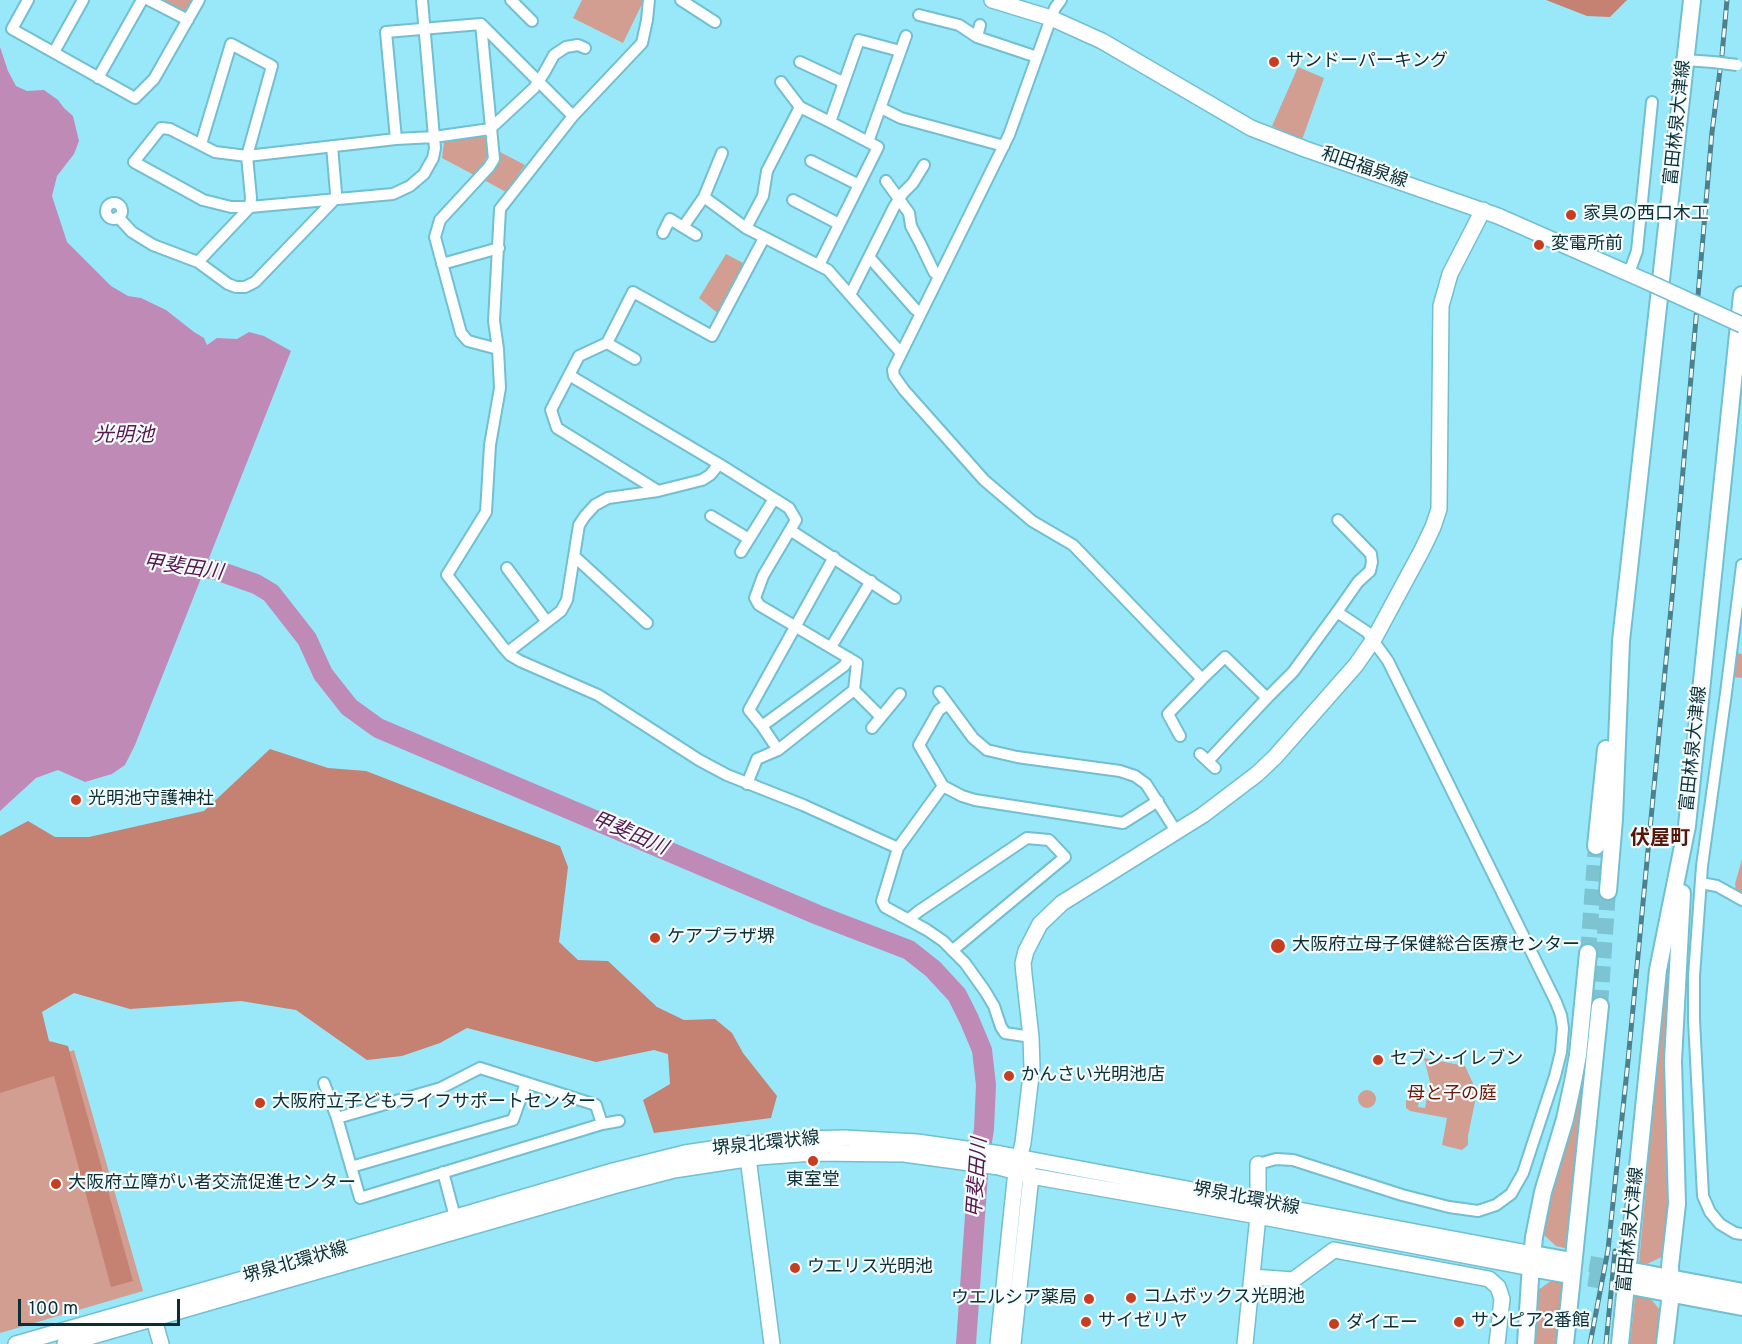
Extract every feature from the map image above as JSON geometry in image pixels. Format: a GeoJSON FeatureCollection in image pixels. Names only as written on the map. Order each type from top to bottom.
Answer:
{"type":"FeatureCollection","features":[{"type":"Feature","properties":{"kind":"main road","name":"和田福泉線"},"geometry":{"type":"LineString","coordinates":[[992,0],[1051,18],[1102,41],[1251,128],[1305,149],[1483,210],[1543,234],[1742,326]]}},
{"type":"Feature","properties":{"kind":"main road","name":"富田林泉大津線"},"geometry":{"type":"LineString","coordinates":[[1608,891],[1614,819],[1621,641],[1692,0]]}},
{"type":"Feature","properties":{"kind":"main road"},"geometry":{"type":"LineString","coordinates":[[1013,1344],[1023,1168],[1032,1067],[1023,963],[1026,951],[1041,924],[1062,903],[1203,815],[1242,787],[1269,763],[1356,664],[1374,639],[1422,550],[1439,509],[1441,306],[1450,274],[1483,210]]}},
{"type":"Feature","properties":{"kind":"main road","name":"富田林泉大津線"},"geometry":{"type":"LineString","coordinates":[[1620,1344],[1658,970],[1687,826],[1742,295]]}},
{"type":"Feature","properties":{"kind":"main road"},"geometry":{"type":"LineString","coordinates":[[1596,846],[1621,641]]}},
{"type":"Feature","properties":{"kind":"main road"},"geometry":{"type":"LineString","coordinates":[[1665,1344],[1677,1204],[1673,1061],[1687,826]]}},
{"type":"Feature","properties":{"kind":"main road"},"geometry":{"type":"LineString","coordinates":[[1526,1344],[1532,1261],[1543,1192],[1564,1119],[1578,1055],[1588,953]]}},
{"type":"Feature","properties":{"kind":"main road"},"geometry":{"type":"LineString","coordinates":[[1565,1344],[1600,1006]]}},
{"type":"Feature","properties":{"kind":"main road","name":"堺泉北環状線"},"geometry":{"type":"LineString","coordinates":[[15,1344],[152,1312],[613,1186],[802,1139],[844,1138],[917,1142],[966,1156],[1023,1168],[1258,1209],[1532,1261]]}},
{"type":"Feature","properties":{"kind":"main road"},"geometry":{"type":"LineString","coordinates":[[747,1151],[772,1344]]}},
{"type":"Feature","properties":{"kind":"main road","name":"堺泉北環状線"},"geometry":{"type":"LineString","coordinates":[[65,1344],[152,1312],[320,1257],[613,1171],[685,1154],[747,1151]]}},
{"type":"Feature","properties":{"kind":"main road"},"geometry":{"type":"LineString","coordinates":[[1245,1344],[1258,1209],[1258,1164]]}},
{"type":"Feature","properties":{"kind":"main road"},"geometry":{"type":"LineString","coordinates":[[998,1344],[1023,1168]]}},
{"type":"Feature","properties":{"kind":"main road","name":"堺泉北環状線"},"geometry":{"type":"LineString","coordinates":[[1023,1168],[1258,1209]]}},
{"type":"Feature","properties":{"kind":"main road"},"geometry":{"type":"LineString","coordinates":[[1251,1277],[1293,1280],[1334,1250],[1489,1279],[1498,1287],[1502,1299],[1497,1344]]}},
{"type":"Feature","properties":{"kind":"main road"},"geometry":{"type":"LineString","coordinates":[[1532,1261],[1566,1267]]}},
{"type":"Feature","properties":{"kind":"main road","name":"富田林泉大津線"},"geometry":{"type":"LineString","coordinates":[[1637,1280],[1670,1286],[1742,1292]]}},
{"type":"Feature","properties":{"kind":"main road","name":"富田林泉大津線"},"geometry":{"type":"LineString","coordinates":[[1670,1286],[1742,1307]]}},
{"type":"Feature","properties":{"kind":"main road"},"geometry":{"type":"LineString","coordinates":[[152,1312],[161,1344]]}},
{"type":"Feature","properties":{"kind":"street"},"geometry":{"type":"LineString","coordinates":[[28,0],[12,29],[135,98],[154,79],[199,0]]}},
{"type":"Feature","properties":{"kind":"street"},"geometry":{"type":"LineString","coordinates":[[54,52],[83,0]]}},
{"type":"Feature","properties":{"kind":"street"},"geometry":{"type":"LineString","coordinates":[[98,78],[142,0]]}},
{"type":"Feature","properties":{"kind":"street"},"geometry":{"type":"LineString","coordinates":[[149,0],[188,20]]}},
{"type":"Feature","properties":{"kind":"street"},"geometry":{"type":"LineString","coordinates":[[422,0],[425,28],[434,137],[435,148],[429,167],[410,186],[393,194],[231,207],[203,200],[134,162],[161,128],[171,129],[215,152],[247,156],[396,139],[434,137],[490,129],[534,88],[559,50],[578,45],[585,48]]}},
{"type":"Feature","properties":{"kind":"street"},"geometry":{"type":"LineString","coordinates":[[511,0],[532,21]]}},
{"type":"Feature","properties":{"kind":"street"},"geometry":{"type":"LineString","coordinates":[[649,0],[642,43],[573,116],[500,209],[494,321],[500,388],[490,445],[486,512],[447,575],[508,652],[520,661],[598,694],[727,776],[803,805],[898,848]]}},
{"type":"Feature","properties":{"kind":"street"},"geometry":{"type":"LineString","coordinates":[[681,0],[716,22]]}},
{"type":"Feature","properties":{"kind":"street"},"geometry":{"type":"LineString","coordinates":[[1061,0],[1051,18],[1004,146],[901,353],[893,370],[894,376],[984,480],[1032,520],[1073,545],[1202,679]]}},
{"type":"Feature","properties":{"kind":"street"},"geometry":{"type":"LineString","coordinates":[[926,14],[959,25],[977,37],[1037,57]]}},
{"type":"Feature","properties":{"kind":"street"},"geometry":{"type":"LineString","coordinates":[[481,24],[494,159],[440,220],[435,237],[461,333],[468,341],[498,349]]}},
{"type":"Feature","properties":{"kind":"street"},"geometry":{"type":"LineString","coordinates":[[396,139],[386,32],[481,24],[573,116]]}},
{"type":"Feature","properties":{"kind":"street"},"geometry":{"type":"LineString","coordinates":[[977,37],[980,26]]}},
{"type":"Feature","properties":{"kind":"street"},"geometry":{"type":"LineString","coordinates":[[868,142],[906,36]]}},
{"type":"Feature","properties":{"kind":"street"},"geometry":{"type":"LineString","coordinates":[[830,122],[859,40],[900,51]]}},
{"type":"Feature","properties":{"kind":"street"},"geometry":{"type":"LineString","coordinates":[[198,262],[250,207],[247,156],[272,66],[231,44],[201,144]]}},
{"type":"Feature","properties":{"kind":"street"},"geometry":{"type":"LineString","coordinates":[[1685,60],[1740,65]]}},
{"type":"Feature","properties":{"kind":"street"},"geometry":{"type":"LineString","coordinates":[[800,62],[843,82]]}},
{"type":"Feature","properties":{"kind":"street"},"geometry":{"type":"LineString","coordinates":[[781,82],[800,107],[878,147],[819,265]]}},
{"type":"Feature","properties":{"kind":"street"},"geometry":{"type":"LineString","coordinates":[[1629,273],[1636,251],[1652,102]]}},
{"type":"Feature","properties":{"kind":"street"},"geometry":{"type":"LineString","coordinates":[[746,228],[763,196],[767,171],[800,107]]}},
{"type":"Feature","properties":{"kind":"street"},"geometry":{"type":"LineString","coordinates":[[881,108],[901,118],[1004,146]]}},
{"type":"Feature","properties":{"kind":"street"},"geometry":{"type":"LineString","coordinates":[[118,217],[132,232],[153,245],[198,262],[228,284],[236,287],[245,286],[255,282],[335,199],[332,146]]}},
{"type":"Feature","properties":{"kind":"street"},"geometry":{"type":"LineString","coordinates":[[683,227],[704,197],[713,163],[722,153]]}},
{"type":"Feature","properties":{"kind":"street"},"geometry":{"type":"LineString","coordinates":[[811,161],[859,185]]}},
{"type":"Feature","properties":{"kind":"street"},"geometry":{"type":"LineString","coordinates":[[850,295],[899,199],[913,183],[924,165]]}},
{"type":"Feature","properties":{"kind":"street"},"geometry":{"type":"LineString","coordinates":[[886,181],[909,213],[911,226],[933,272],[939,277]]}},
{"type":"Feature","properties":{"kind":"street"},"geometry":{"type":"LineString","coordinates":[[704,197],[746,228],[828,270],[901,353]]}},
{"type":"Feature","properties":{"kind":"street"},"geometry":{"type":"LineString","coordinates":[[793,200],[839,225]]}},
{"type":"Feature","properties":{"kind":"street"},"geometry":{"type":"LineString","coordinates":[[663,233],[670,219],[696,235]]}},
{"type":"Feature","properties":{"kind":"street"},"geometry":{"type":"LineString","coordinates":[[657,491],[557,428],[551,410],[579,356],[607,343],[633,292],[712,336],[764,238]]}},
{"type":"Feature","properties":{"kind":"street"},"geometry":{"type":"LineString","coordinates":[[442,264],[499,248]]}},
{"type":"Feature","properties":{"kind":"street"},"geometry":{"type":"LineString","coordinates":[[870,258],[921,313]]}},
{"type":"Feature","properties":{"kind":"street"},"geometry":{"type":"LineString","coordinates":[[607,343],[635,359]]}},
{"type":"Feature","properties":{"kind":"street"},"geometry":{"type":"LineString","coordinates":[[569,375],[789,508],[796,520],[763,576],[755,598],[759,605],[857,663],[854,690],[778,750],[757,759],[747,784]]}},
{"type":"Feature","properties":{"kind":"street"},"geometry":{"type":"LineString","coordinates":[[508,652],[561,611],[567,600],[579,525],[595,505],[608,498],[657,491],[702,480],[710,475],[719,464]]}},
{"type":"Feature","properties":{"kind":"street"},"geometry":{"type":"LineString","coordinates":[[741,552],[774,499]]}},
{"type":"Feature","properties":{"kind":"street"},"geometry":{"type":"LineString","coordinates":[[711,516],[749,539]]}},
{"type":"Feature","properties":{"kind":"street"},"geometry":{"type":"LineString","coordinates":[[1208,761],[1240,736],[1268,698],[1293,672],[1358,582],[1370,571],[1371,554],[1340,527]]}},
{"type":"Feature","properties":{"kind":"street"},"geometry":{"type":"LineString","coordinates":[[790,530],[871,580],[895,598]]}},
{"type":"Feature","properties":{"kind":"street"},"geometry":{"type":"LineString","coordinates":[[574,556],[647,623]]}},
{"type":"Feature","properties":{"kind":"street"},"geometry":{"type":"LineString","coordinates":[[778,750],[748,710],[834,557]]}},
{"type":"Feature","properties":{"kind":"street"},"geometry":{"type":"LineString","coordinates":[[1742,565],[1702,866],[1694,976],[1703,1196],[1710,1212],[1720,1224],[1735,1233],[1742,1234]]}},
{"type":"Feature","properties":{"kind":"street"},"geometry":{"type":"LineString","coordinates":[[507,568],[547,622]]}},
{"type":"Feature","properties":{"kind":"street"},"geometry":{"type":"LineString","coordinates":[[831,647],[871,580]]}},
{"type":"Feature","properties":{"kind":"street"},"geometry":{"type":"LineString","coordinates":[[1258,1164],[1276,1159],[1293,1160],[1402,1195],[1449,1207],[1478,1211],[1496,1205],[1511,1194],[1523,1173],[1561,1052],[1563,1028],[1556,1002],[1388,661],[1374,639],[1363,628],[1337,612]]}},
{"type":"Feature","properties":{"kind":"street"},"geometry":{"type":"LineString","coordinates":[[1180,736],[1168,714],[1225,657],[1268,698]]}},
{"type":"Feature","properties":{"kind":"street"},"geometry":{"type":"LineString","coordinates":[[762,726],[844,666],[849,658]]}},
{"type":"Feature","properties":{"kind":"street"},"geometry":{"type":"LineString","coordinates":[[854,690],[881,717]]}},
{"type":"Feature","properties":{"kind":"street"},"geometry":{"type":"LineString","coordinates":[[939,692],[973,738],[987,750],[1017,757],[1120,771],[1135,776],[1146,784],[1176,831]]}},
{"type":"Feature","properties":{"kind":"street"},"geometry":{"type":"LineString","coordinates":[[872,728],[900,694]]}},
{"type":"Feature","properties":{"kind":"street"},"geometry":{"type":"LineString","coordinates":[[948,704],[939,710],[919,745],[943,786],[962,796],[1123,823],[1158,801]]}},
{"type":"Feature","properties":{"kind":"street"},"geometry":{"type":"LineString","coordinates":[[943,786],[898,848],[882,901],[885,907],[927,930],[953,950],[985,991],[1005,1033],[1031,1037]]}},
{"type":"Feature","properties":{"kind":"street"},"geometry":{"type":"LineString","coordinates":[[909,919],[1027,838],[1049,840],[1065,857],[953,950]]}},
{"type":"Feature","properties":{"kind":"street"},"geometry":{"type":"LineString","coordinates":[[1701,883],[1717,886],[1742,900]]}},
{"type":"Feature","properties":{"kind":"street"},"geometry":{"type":"LineString","coordinates":[[337,1118],[441,1088],[480,1068],[596,1105],[602,1124]]}},
{"type":"Feature","properties":{"kind":"street"},"geometry":{"type":"LineString","coordinates":[[324,1083],[337,1118],[360,1198],[619,1120]]}},
{"type":"Feature","properties":{"kind":"street"},"geometry":{"type":"LineString","coordinates":[[351,1167],[513,1120],[526,1083]]}},
{"type":"Feature","properties":{"kind":"street"},"geometry":{"type":"LineString","coordinates":[[443,1172],[455,1217]]}},
{"type":"Feature","properties":{"kind":"green space"},"geometry":{"type":"Polygon","coordinates":[[[158,0],[196,0],[189,13],[184,13],[158,0]]]}},
{"type":"Feature","properties":{"kind":"green space"},"geometry":{"type":"Polygon","coordinates":[[[582,0],[644,0],[623,43],[573,18],[582,0]]]}},
{"type":"Feature","properties":{"kind":"green space"},"geometry":{"type":"Polygon","coordinates":[[[1298,67],[1324,78],[1302,140],[1272,126],[1298,67]]]}},
{"type":"Feature","properties":{"kind":"green space"},"geometry":{"type":"Polygon","coordinates":[[[480,136],[486,138],[488,154],[474,175],[442,158],[444,142],[448,138],[480,136]]]}},
{"type":"Feature","properties":{"kind":"green space"},"geometry":{"type":"Polygon","coordinates":[[[500,152],[525,165],[506,192],[484,180],[495,169],[500,152]]]}},
{"type":"Feature","properties":{"kind":"green space"},"geometry":{"type":"Polygon","coordinates":[[[726,254],[745,264],[720,315],[699,298],[726,254]]]}},
{"type":"Feature","properties":{"kind":"green space"},"geometry":{"type":"Polygon","coordinates":[[[1737,653],[1742,654],[1742,678],[1734,677],[1737,653]]]}},
{"type":"Feature","properties":{"kind":"green space"},"geometry":{"type":"Polygon","coordinates":[[[1742,859],[1742,894],[1736,890],[1735,884],[1742,859]]]}},
{"type":"Feature","properties":{"kind":"green space"},"geometry":{"type":"Polygon","coordinates":[[[1677,943],[1673,1210],[1666,1255],[1647,1264],[1639,1263],[1668,945],[1677,943]]]}},
{"type":"Feature","properties":{"kind":"green space","name":"大阪府立障がい者交流促進センター"},"geometry":{"type":"Polygon","coordinates":[[[74,1050],[143,1291],[0,1333],[0,1076],[74,1050]]]}},
{"type":"Feature","properties":{"kind":"green space","name":"母と子の庭"},"geometry":{"type":"Polygon","coordinates":[[[1424,1058],[1465,1066],[1477,1092],[1468,1145],[1462,1150],[1442,1145],[1447,1118],[1410,1111],[1406,1108],[1408,1098],[1415,1097],[1419,1100],[1418,1107],[1425,1108],[1430,1082],[1424,1058]]]}},
{"type":"Feature","properties":{"kind":"green space"},"geometry":{"type":"Polygon","coordinates":[[[1584,1081],[1568,1249],[1556,1246],[1542,1233],[1558,1161],[1584,1081]]]}},
{"type":"Feature","properties":{"kind":"green space"},"geometry":{"type":"Polygon","coordinates":[[[1363,1090],[1371,1090],[1376,1095],[1374,1106],[1363,1108],[1358,1103],[1358,1095],[1363,1090]]]}},
{"type":"Feature","properties":{"kind":"green space"},"geometry":{"type":"Polygon","coordinates":[[[1551,1281],[1564,1283],[1558,1344],[1533,1344],[1535,1292],[1551,1281]]]}},
{"type":"Feature","properties":{"kind":"green space"},"geometry":{"type":"Polygon","coordinates":[[[1635,1296],[1650,1298],[1661,1311],[1658,1344],[1630,1344],[1635,1296]]]}},
{"type":"Feature","properties":{"kind":"shaded area"},"geometry":{"type":"Polygon","coordinates":[[[1546,0],[1627,0],[1610,17],[1587,16],[1546,0]]]}},
{"type":"Feature","properties":{"kind":"shaded area"},"geometry":{"type":"Polygon","coordinates":[[[270,749],[328,768],[366,771],[560,846],[568,867],[559,942],[578,960],[608,961],[657,1007],[684,1020],[715,1019],[732,1033],[743,1053],[777,1096],[771,1118],[654,1133],[643,1100],[670,1084],[668,1054],[654,1050],[596,1062],[467,1028],[440,1043],[402,1056],[367,1060],[296,1010],[241,1001],[130,1009],[74,993],[42,1012],[49,1041],[68,1046],[133,1281],[111,1287],[54,1076],[0,1093],[0,836],[28,821],[55,837],[89,837],[204,811],[270,749]]]}},
{"type":"Feature","properties":{"kind":"water","name":"光明池"},"geometry":{"type":"Polygon","coordinates":[[[0,47],[16,86],[27,91],[44,90],[58,100],[73,116],[79,141],[74,154],[57,176],[52,196],[67,242],[111,286],[128,296],[141,298],[166,310],[204,338],[207,345],[217,338],[237,339],[249,332],[264,336],[291,351],[135,745],[125,765],[112,774],[85,782],[58,770],[36,778],[0,811],[0,47]]]}},
{"type":"Feature","properties":{"kind":"waterway","name":"甲斐田川"},"geometry":{"type":"LineString","coordinates":[[179,564],[216,570],[256,584],[271,593],[307,639],[323,674],[349,707],[378,728],[818,915],[909,950],[933,969],[957,995],[969,1019],[982,1050],[986,1085],[966,1344]]}},
{"type":"Feature","properties":{"kind":"tunnel"},"geometry":{"type":"LineString","coordinates":[[1588,953],[1596,846]]}},
{"type":"Feature","properties":{"kind":"tunnel"},"geometry":{"type":"LineString","coordinates":[[1600,1006],[1608,891]]}},
{"type":"Feature","properties":{"kind":"tunnel"},"geometry":{"type":"LineString","coordinates":[[1566,1260],[1638,1272]]}},
{"type":"Feature","properties":{"kind":"tunnel"},"geometry":{"type":"LineString","coordinates":[[1565,1274],[1636,1287]]}},
{"type":"Feature","properties":{"kind":"railway"},"geometry":{"type":"LineString","coordinates":[[1590,1344],[1608,1250],[1628,1061],[1673,587],[1712,132],[1727,0]]}},
{"type":"Feature","properties":{"kind":"railway"},"geometry":{"type":"LineString","coordinates":[[1606,1344],[1615,1251]]}},
{"type":"Feature","properties":{"kind":"place","name":"サンドーパーキング"},"geometry":{"type":"Point","coordinates":[1274,62]}},
{"type":"Feature","properties":{"kind":"place","name":"家具の西口木工"},"geometry":{"type":"Point","coordinates":[1571,215]}},
{"type":"Feature","properties":{"kind":"place","name":"変電所前"},"geometry":{"type":"Point","coordinates":[1539,245]}},
{"type":"Feature","properties":{"kind":"place","name":"光明池守護神社"},"geometry":{"type":"Point","coordinates":[76,800]}},
{"type":"Feature","properties":{"kind":"place","name":"ケアプラザ堺"},"geometry":{"type":"Point","coordinates":[655,938]}},
{"type":"Feature","properties":{"kind":"place","name":"大阪府立母子保健総合医療センター"},"geometry":{"type":"Point","coordinates":[1278,946]}},
{"type":"Feature","properties":{"kind":"place","name":"セブン-イレブン"},"geometry":{"type":"Point","coordinates":[1378,1060]}},
{"type":"Feature","properties":{"kind":"place","name":"かんさい光明池店"},"geometry":{"type":"Point","coordinates":[1009,1076]}},
{"type":"Feature","properties":{"kind":"place","name":"大阪府立子どもライフサポートセンター"},"geometry":{"type":"Point","coordinates":[260,1103]}},
{"type":"Feature","properties":{"kind":"place","name":"東室堂"},"geometry":{"type":"Point","coordinates":[813,1161]}},
{"type":"Feature","properties":{"kind":"place","name":"大阪府立障がい者交流促進センター"},"geometry":{"type":"Point","coordinates":[56,1184]}},
{"type":"Feature","properties":{"kind":"place","name":"ウエリス光明池"},"geometry":{"type":"Point","coordinates":[795,1268]}},
{"type":"Feature","properties":{"kind":"place","name":"コムボックス光明池"},"geometry":{"type":"Point","coordinates":[1131,1298]}},
{"type":"Feature","properties":{"kind":"place","name":"ウエルシア薬局"},"geometry":{"type":"Point","coordinates":[1089,1299]}},
{"type":"Feature","properties":{"kind":"place","name":"サイゼリヤ"},"geometry":{"type":"Point","coordinates":[1086,1322]}},
{"type":"Feature","properties":{"kind":"place","name":"サンピア2番館"},"geometry":{"type":"Point","coordinates":[1459,1322]}},
{"type":"Feature","properties":{"kind":"place","name":"ダイエー"},"geometry":{"type":"Point","coordinates":[1334,1324]}},
{"type":"Feature","properties":{"kind":"district","name":"伏屋町"},"geometry":{"type":"Point","coordinates":[1660,840]}}]}
